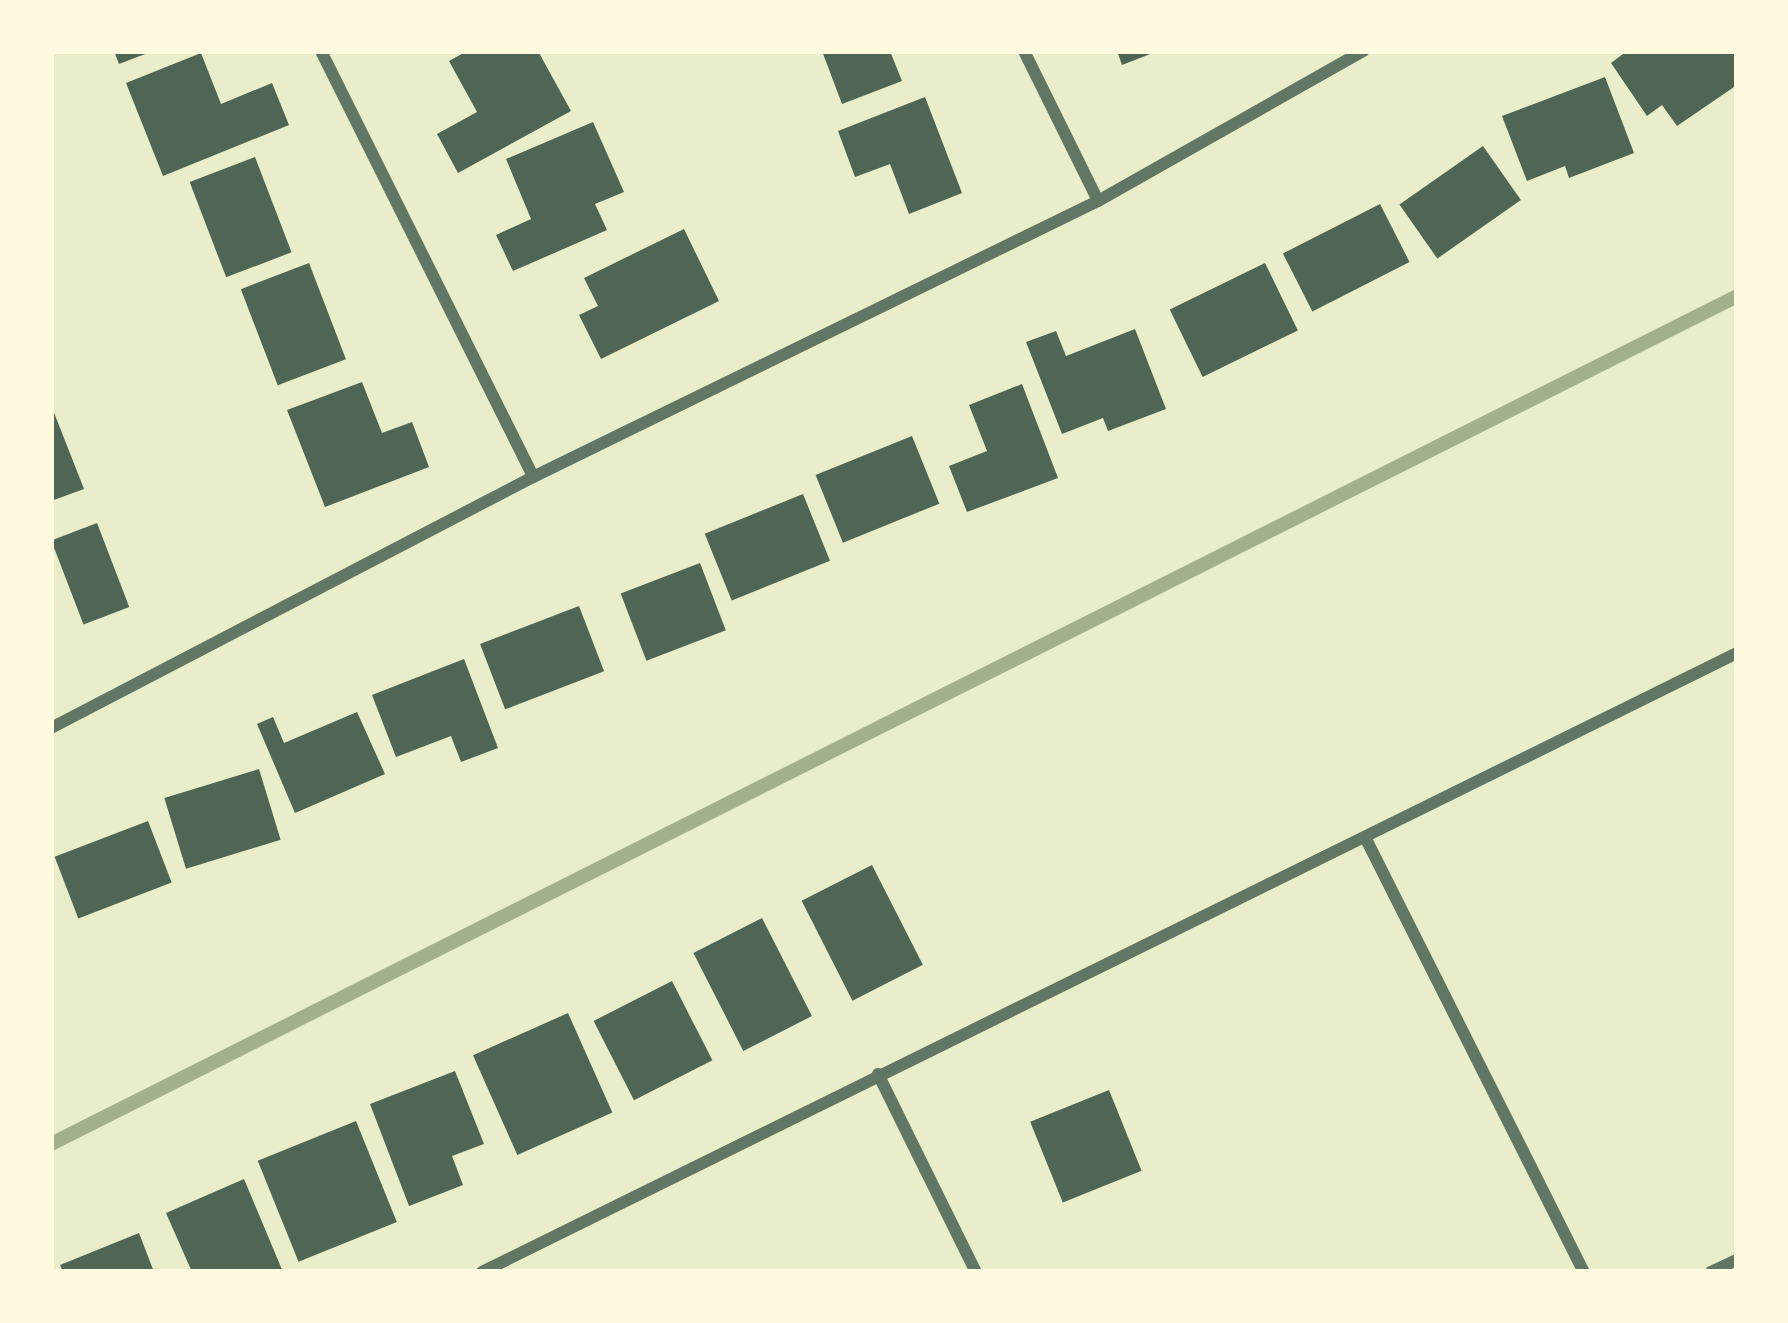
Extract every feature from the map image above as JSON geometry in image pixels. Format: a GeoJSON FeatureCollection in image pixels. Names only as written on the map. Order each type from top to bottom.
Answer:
{"type":"FeatureCollection","features":[{"type":"Feature","properties":{"kind":"street"},"geometry":{"type":"LineString","coordinates":[[321,51],[533,477]]}},
{"type":"Feature","properties":{"kind":"street"},"geometry":{"type":"LineString","coordinates":[[1024,51],[1098,201]]}},
{"type":"Feature","properties":{"kind":"street"},"geometry":{"type":"LineString","coordinates":[[51,728],[533,477],[1098,201],[1363,51]]}},
{"type":"Feature","properties":{"kind":"street"},"geometry":{"type":"LineString","coordinates":[[482,1272],[1737,653]]}},
{"type":"Feature","properties":{"kind":"street"},"geometry":{"type":"LineString","coordinates":[[1366,839],[1583,1272]]}},
{"type":"Feature","properties":{"kind":"street"},"geometry":{"type":"LineString","coordinates":[[878,1074],[976,1272]]}},
{"type":"Feature","properties":{"kind":"street"},"geometry":{"type":"LineString","coordinates":[[1711,1272],[1737,1260]]}},
{"type":"Feature","properties":{"kind":"building"},"geometry":{"type":"Polygon","coordinates":[[[114,51],[153,51],[119,64],[114,51]]]}},
{"type":"Feature","properties":{"kind":"building"},"geometry":{"type":"Polygon","coordinates":[[[467,51],[538,51],[571,111],[458,173],[437,134],[477,112],[449,61],[467,51]]]}},
{"type":"Feature","properties":{"kind":"building"},"geometry":{"type":"Polygon","coordinates":[[[822,51],[890,51],[902,81],[842,104],[822,51]]]}},
{"type":"Feature","properties":{"kind":"building"},"geometry":{"type":"Polygon","coordinates":[[[1117,51],[1158,51],[1122,65],[1117,51]]]}},
{"type":"Feature","properties":{"kind":"building"},"geometry":{"type":"Polygon","coordinates":[[[1627,51],[1735,51],[1737,85],[1677,126],[1662,105],[1647,116],[1611,63],[1627,51]]]}},
{"type":"Feature","properties":{"kind":"building"},"geometry":{"type":"Polygon","coordinates":[[[201,53],[221,104],[272,83],[289,125],[163,176],[126,83],[201,53]]]}},
{"type":"Feature","properties":{"kind":"building"},"geometry":{"type":"Polygon","coordinates":[[[1605,77],[1634,153],[1569,178],[1565,166],[1527,181],[1502,116],[1605,77]]]}},
{"type":"Feature","properties":{"kind":"building"},"geometry":{"type":"Polygon","coordinates":[[[925,97],[962,193],[909,214],[890,164],[855,177],[838,131],[925,97]]]}},
{"type":"Feature","properties":{"kind":"building"},"geometry":{"type":"Polygon","coordinates":[[[593,122],[624,192],[595,204],[607,230],[513,271],[496,235],[531,219],[506,159],[593,122]]]}},
{"type":"Feature","properties":{"kind":"building"},"geometry":{"type":"Polygon","coordinates":[[[1483,146],[1521,200],[1437,259],[1399,205],[1483,146]]]}},
{"type":"Feature","properties":{"kind":"building"},"geometry":{"type":"Polygon","coordinates":[[[255,157],[292,252],[226,277],[190,182],[255,157]]]}},
{"type":"Feature","properties":{"kind":"building"},"geometry":{"type":"Polygon","coordinates":[[[1380,204],[1410,262],[1312,311],[1283,253],[1380,204]]]}},
{"type":"Feature","properties":{"kind":"building"},"geometry":{"type":"Polygon","coordinates":[[[684,229],[719,301],[601,359],[579,315],[598,306],[584,278],[684,229]]]}},
{"type":"Feature","properties":{"kind":"building"},"geometry":{"type":"Polygon","coordinates":[[[309,263],[346,359],[278,385],[241,289],[309,263]]]}},
{"type":"Feature","properties":{"kind":"building"},"geometry":{"type":"Polygon","coordinates":[[[1265,263],[1298,330],[1203,377],[1170,309],[1265,263]]]}},
{"type":"Feature","properties":{"kind":"building"},"geometry":{"type":"Polygon","coordinates":[[[1135,329],[1166,409],[1108,431],[1103,418],[1062,434],[1026,342],[1056,331],[1066,356],[1135,329]]]}},
{"type":"Feature","properties":{"kind":"building"},"geometry":{"type":"Polygon","coordinates":[[[362,382],[382,433],[412,422],[429,467],[325,507],[287,410],[362,382]]]}},
{"type":"Feature","properties":{"kind":"building"},"geometry":{"type":"Polygon","coordinates":[[[1022,384],[1058,478],[967,512],[949,466],[987,451],[969,405],[1022,384]]]}},
{"type":"Feature","properties":{"kind":"building"},"geometry":{"type":"Polygon","coordinates":[[[51,405],[84,489],[51,501],[51,405]]]}},
{"type":"Feature","properties":{"kind":"building"},"geometry":{"type":"Polygon","coordinates":[[[912,436],[939,504],[843,543],[816,475],[912,436]]]}},
{"type":"Feature","properties":{"kind":"building"},"geometry":{"type":"Polygon","coordinates":[[[803,494],[830,561],[732,600],[705,534],[803,494]]]}},
{"type":"Feature","properties":{"kind":"building"},"geometry":{"type":"Polygon","coordinates":[[[97,523],[129,607],[84,625],[51,541],[97,523]]]}},
{"type":"Feature","properties":{"kind":"building"},"geometry":{"type":"Polygon","coordinates":[[[700,563],[726,630],[646,661],[621,593],[700,563]]]}},
{"type":"Feature","properties":{"kind":"building"},"geometry":{"type":"Polygon","coordinates":[[[579,606],[604,671],[505,709],[480,644],[579,606]]]}},
{"type":"Feature","properties":{"kind":"building"},"geometry":{"type":"Polygon","coordinates":[[[464,659],[498,748],[461,762],[451,736],[396,757],[372,695],[464,659]]]}},
{"type":"Feature","properties":{"kind":"building"},"geometry":{"type":"Polygon","coordinates":[[[357,712],[385,774],[295,813],[257,724],[273,717],[284,743],[357,712]]]}},
{"type":"Feature","properties":{"kind":"building"},"geometry":{"type":"Polygon","coordinates":[[[259,769],[281,840],[186,869],[164,798],[259,769]]]}},
{"type":"Feature","properties":{"kind":"building"},"geometry":{"type":"Polygon","coordinates":[[[148,821],[172,883],[78,918],[55,857],[148,821]]]}},
{"type":"Feature","properties":{"kind":"building"},"geometry":{"type":"Polygon","coordinates":[[[872,865],[923,965],[852,1001],[802,901],[872,865]]]}},
{"type":"Feature","properties":{"kind":"building"},"geometry":{"type":"Polygon","coordinates":[[[762,918],[812,1016],[743,1051],[693,953],[762,918]]]}},
{"type":"Feature","properties":{"kind":"building"},"geometry":{"type":"Polygon","coordinates":[[[672,981],[712,1060],[634,1100],[594,1021],[672,981]]]}},
{"type":"Feature","properties":{"kind":"building"},"geometry":{"type":"Polygon","coordinates":[[[568,1013],[612,1113],[517,1155],[473,1055],[568,1013]]]}},
{"type":"Feature","properties":{"kind":"building"},"geometry":{"type":"Polygon","coordinates":[[[455,1071],[484,1144],[452,1156],[463,1185],[409,1206],[370,1104],[455,1071]]]}},
{"type":"Feature","properties":{"kind":"building"},"geometry":{"type":"Polygon","coordinates":[[[1109,1090],[1142,1171],[1063,1203],[1030,1122],[1109,1090]]]}},
{"type":"Feature","properties":{"kind":"building"},"geometry":{"type":"Polygon","coordinates":[[[356,1121],[397,1222],[299,1262],[258,1161],[356,1121]]]}},
{"type":"Feature","properties":{"kind":"building"},"geometry":{"type":"Polygon","coordinates":[[[244,1179],[283,1272],[192,1272],[166,1213],[244,1179]]]}},
{"type":"Feature","properties":{"kind":"building"},"geometry":{"type":"Polygon","coordinates":[[[139,1233],[154,1272],[63,1272],[60,1265],[139,1233]]]}},
{"type":"Feature","properties":{"kind":"waterway"},"geometry":{"type":"LineString","coordinates":[[51,1144],[1737,296]]}}]}
